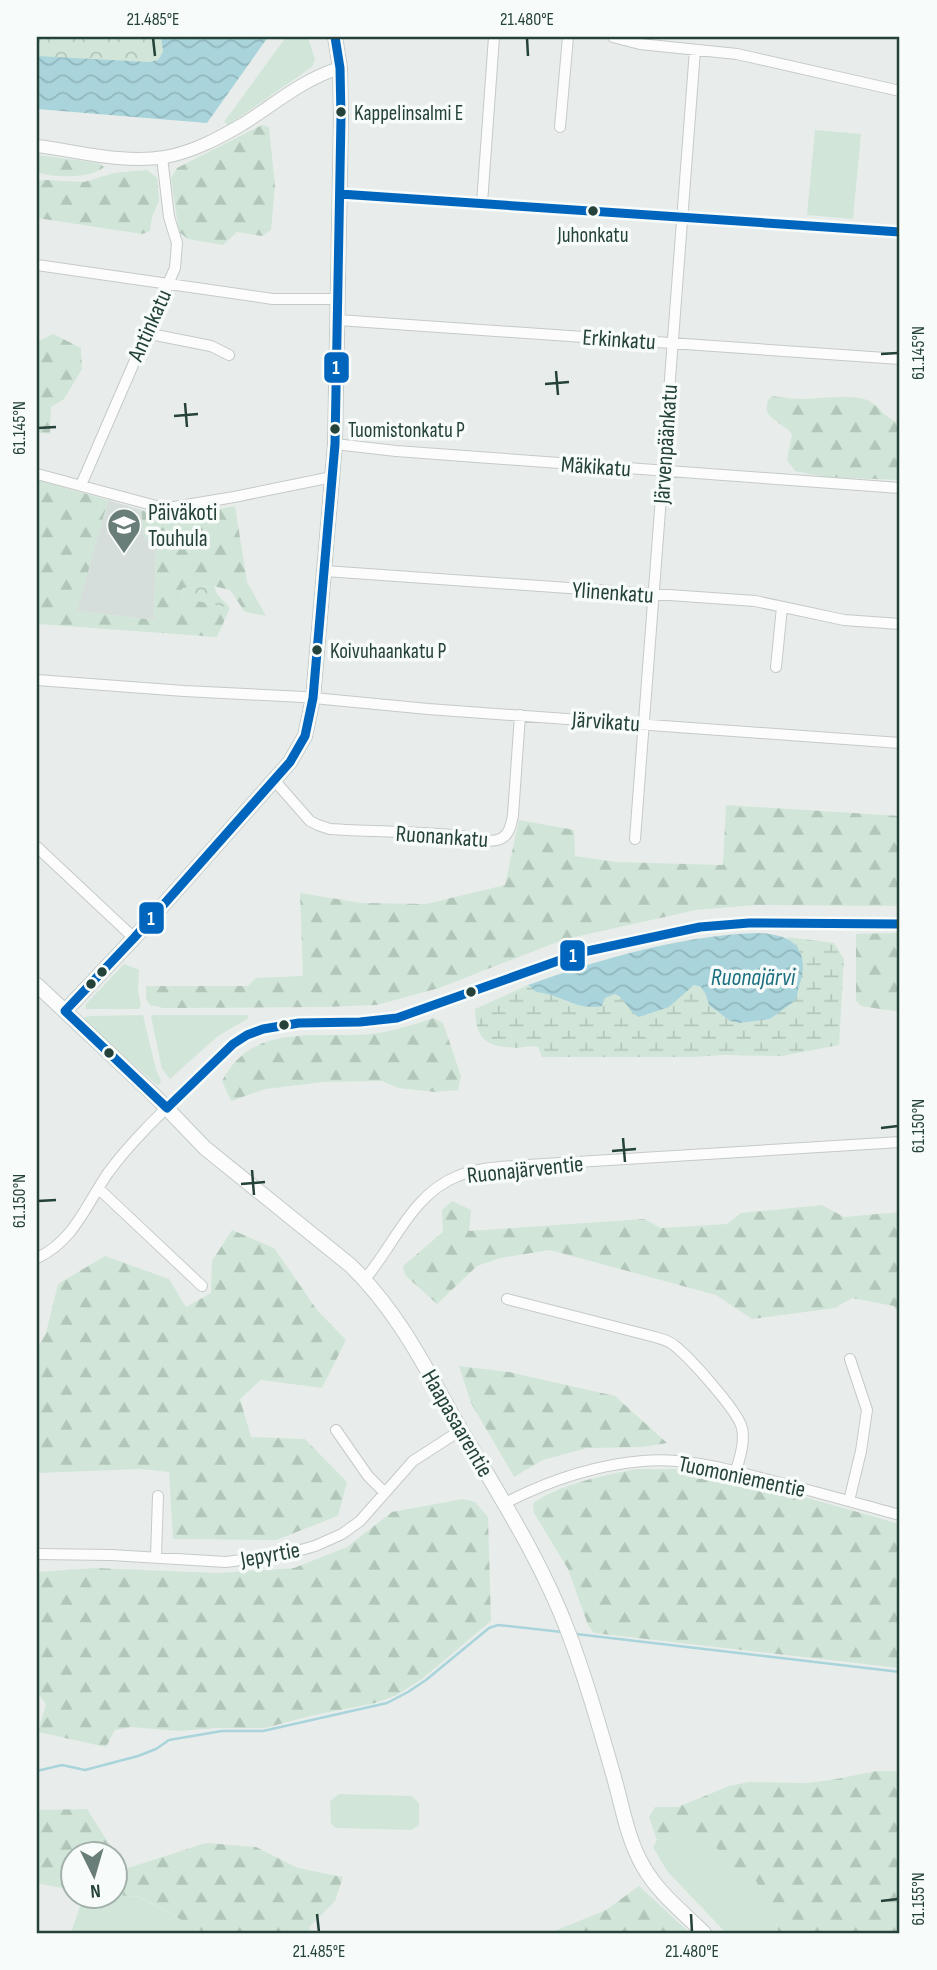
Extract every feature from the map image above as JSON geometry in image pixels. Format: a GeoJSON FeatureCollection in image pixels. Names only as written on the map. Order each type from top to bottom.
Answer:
{"type":"FeatureCollection","features":[{"type":"Feature","properties":{"kind":"main road"},"geometry":{"type":"LineString","coordinates":[[65,1011],[134,938],[274,780],[298,751],[305,736],[313,698],[335,444],[340,68],[335,37]]}},
{"type":"Feature","properties":{"kind":"main road","name":"Haapasaarentie"},"geometry":{"type":"LineString","coordinates":[[37,985],[167,1108],[205,1148],[365,1279],[393,1313],[538,1563],[569,1633],[590,1694],[628,1832],[643,1866],[666,1896],[704,1933]]}},
{"type":"Feature","properties":{"kind":"street"},"geometry":{"type":"LineString","coordinates":[[482,203],[494,37]]}},
{"type":"Feature","properties":{"kind":"street"},"geometry":{"type":"LineString","coordinates":[[561,127],[568,37]]}},
{"type":"Feature","properties":{"kind":"street"},"geometry":{"type":"LineString","coordinates":[[613,37],[640,44],[750,56],[900,91]]}},
{"type":"Feature","properties":{"kind":"street","name":"Järvenpäänkatu"},"geometry":{"type":"LineString","coordinates":[[635,839],[695,50]]}},
{"type":"Feature","properties":{"kind":"street"},"geometry":{"type":"LineString","coordinates":[[37,146],[126,158],[162,157],[183,153],[243,124],[305,82],[340,68]]}},
{"type":"Feature","properties":{"kind":"street","name":"Antinkatu"},"geometry":{"type":"LineString","coordinates":[[80,485],[175,268],[177,243],[169,217],[162,157]]}},
{"type":"Feature","properties":{"kind":"street"},"geometry":{"type":"LineString","coordinates":[[340,194],[900,232]]}},
{"type":"Feature","properties":{"kind":"street"},"geometry":{"type":"LineString","coordinates":[[37,265],[273,299],[338,299]]}},
{"type":"Feature","properties":{"kind":"street","name":"Erkinkatu"},"geometry":{"type":"LineString","coordinates":[[338,320],[900,359]]}},
{"type":"Feature","properties":{"kind":"street"},"geometry":{"type":"LineString","coordinates":[[145,333],[211,346],[229,355]]}},
{"type":"Feature","properties":{"kind":"street","name":"Mäkikatu"},"geometry":{"type":"LineString","coordinates":[[335,444],[423,453],[900,488]]}},
{"type":"Feature","properties":{"kind":"street"},"geometry":{"type":"LineString","coordinates":[[37,474],[160,507],[234,497],[332,477]]}},
{"type":"Feature","properties":{"kind":"street","name":"Ylinenkatu"},"geometry":{"type":"LineString","coordinates":[[325,571],[755,601],[844,621],[900,624]]}},
{"type":"Feature","properties":{"kind":"street"},"geometry":{"type":"LineString","coordinates":[[776,667],[782,607]]}},
{"type":"Feature","properties":{"kind":"street","name":"Järvikatu"},"geometry":{"type":"LineString","coordinates":[[37,680],[313,698],[900,743]]}},
{"type":"Feature","properties":{"kind":"street","name":"Ruonankatu"},"geometry":{"type":"LineString","coordinates":[[274,780],[305,817],[330,829],[499,840],[506,836],[511,826],[520,715]]}},
{"type":"Feature","properties":{"kind":"street"},"geometry":{"type":"LineString","coordinates":[[37,847],[134,938]]}},
{"type":"Feature","properties":{"kind":"street"},"geometry":{"type":"LineString","coordinates":[[37,1258],[65,1240],[123,1154],[233,1044],[247,1035],[275,1026],[397,1018],[563,958],[636,939],[700,927],[768,923],[900,924]]}},
{"type":"Feature","properties":{"kind":"street","name":"Ruonajärventie"},"geometry":{"type":"LineString","coordinates":[[365,1279],[427,1195],[441,1183],[483,1169],[900,1142]]}},
{"type":"Feature","properties":{"kind":"street"},"geometry":{"type":"LineString","coordinates":[[99,1189],[202,1286]]}},
{"type":"Feature","properties":{"kind":"street"},"geometry":{"type":"LineString","coordinates":[[507,1299],[673,1343],[725,1401],[742,1425],[743,1443],[736,1471]]}},
{"type":"Feature","properties":{"kind":"street"},"geometry":{"type":"LineString","coordinates":[[849,1501],[867,1410],[850,1359]]}},
{"type":"Feature","properties":{"kind":"street"},"geometry":{"type":"LineString","coordinates":[[336,1430],[368,1476],[384,1492]]}},
{"type":"Feature","properties":{"kind":"street","name":"Jepyrtie"},"geometry":{"type":"LineString","coordinates":[[37,1554],[226,1562],[287,1554],[316,1546],[342,1534],[360,1521],[413,1461],[461,1430]]}},
{"type":"Feature","properties":{"kind":"street","name":"Tuomoniementie"},"geometry":{"type":"LineString","coordinates":[[505,1503],[555,1481],[603,1467],[646,1460],[702,1464],[736,1471],[900,1515]]}},
{"type":"Feature","properties":{"kind":"street"},"geometry":{"type":"LineString","coordinates":[[156,1557],[158,1496]]}},
{"type":"Feature","properties":{"kind":"shaded area","name":"Päiväkoti Touhula"},"geometry":{"type":"Polygon","coordinates":[[[108,500],[141,510],[144,536],[156,547],[154,620],[76,611],[108,500]]]}},
{"type":"Feature","properties":{"kind":"green space"},"geometry":{"type":"Polygon","coordinates":[[[37,37],[161,37],[163,52],[158,60],[149,62],[50,58],[37,56],[37,37]]]}},
{"type":"Feature","properties":{"kind":"green space"},"geometry":{"type":"Polygon","coordinates":[[[286,37],[308,37],[315,59],[312,67],[228,125],[224,122],[286,37]]]}},
{"type":"Feature","properties":{"kind":"green space"},"geometry":{"type":"Polygon","coordinates":[[[262,125],[269,127],[275,186],[271,230],[262,236],[237,232],[223,245],[188,239],[179,232],[171,178],[177,168],[262,125]]]}},
{"type":"Feature","properties":{"kind":"green space"},"geometry":{"type":"Polygon","coordinates":[[[815,130],[861,134],[853,219],[807,215],[815,130]]]}},
{"type":"Feature","properties":{"kind":"green space"},"geometry":{"type":"Polygon","coordinates":[[[37,155],[99,163],[104,167],[90,174],[44,174],[37,172],[37,155]]]}},
{"type":"Feature","properties":{"kind":"green space"},"geometry":{"type":"Polygon","coordinates":[[[147,170],[157,178],[159,201],[152,217],[150,231],[142,234],[37,218],[37,181],[84,182],[114,173],[147,170]]]}},
{"type":"Feature","properties":{"kind":"green space"},"geometry":{"type":"Polygon","coordinates":[[[53,334],[81,348],[82,369],[64,399],[51,407],[50,434],[37,432],[37,342],[53,334]]]}},
{"type":"Feature","properties":{"kind":"green space"},"geometry":{"type":"Polygon","coordinates":[[[771,396],[804,399],[849,397],[869,401],[890,418],[900,422],[900,480],[825,477],[795,471],[787,460],[792,434],[769,414],[767,403],[771,396]]]}},
{"type":"Feature","properties":{"kind":"green space"},"geometry":{"type":"Polygon","coordinates":[[[37,480],[108,500],[77,611],[154,620],[156,547],[144,536],[141,510],[161,516],[179,517],[235,506],[247,582],[266,616],[245,612],[230,590],[214,586],[182,588],[183,601],[198,601],[230,608],[217,637],[37,624],[37,480]]]}},
{"type":"Feature","properties":{"kind":"green space"},"geometry":{"type":"Polygon","coordinates":[[[214,586],[217,594],[230,608],[198,601],[183,601],[182,588],[214,586]]]}},
{"type":"Feature","properties":{"kind":"green space"},"geometry":{"type":"Polygon","coordinates":[[[726,805],[900,816],[900,906],[755,905],[696,910],[575,937],[439,988],[377,1005],[163,1008],[150,1005],[146,999],[146,986],[248,986],[256,978],[303,976],[300,893],[362,903],[426,904],[505,885],[519,820],[574,830],[575,856],[616,862],[723,865],[726,805]]]}},
{"type":"Feature","properties":{"kind":"green space"},"geometry":{"type":"Polygon","coordinates":[[[900,933],[900,1012],[861,1006],[856,1001],[856,934],[900,933]]]}},
{"type":"Feature","properties":{"kind":"green space"},"geometry":{"type":"Polygon","coordinates":[[[787,937],[834,943],[844,959],[839,1045],[782,1056],[542,1057],[538,1047],[516,1048],[490,1043],[481,1036],[477,1025],[475,1009],[528,985],[536,992],[548,993],[594,1008],[605,998],[615,994],[635,1015],[669,1007],[693,985],[701,987],[709,1005],[730,1021],[740,1023],[770,1019],[795,1000],[803,967],[800,951],[787,937]]]}},
{"type":"Feature","properties":{"kind":"green space"},"geometry":{"type":"Polygon","coordinates":[[[124,964],[139,970],[139,1009],[86,1009],[85,1005],[124,964]]]}},
{"type":"Feature","properties":{"kind":"green space"},"geometry":{"type":"Polygon","coordinates":[[[143,1015],[156,1070],[161,1080],[157,1085],[83,1020],[90,1016],[143,1015]]]}},
{"type":"Feature","properties":{"kind":"green space"},"geometry":{"type":"Polygon","coordinates":[[[247,1015],[249,1018],[218,1036],[170,1079],[162,1069],[151,1016],[247,1015]]]}},
{"type":"Feature","properties":{"kind":"green space"},"geometry":{"type":"Polygon","coordinates":[[[434,1018],[443,1023],[461,1076],[458,1090],[435,1092],[398,1088],[382,1081],[323,1082],[265,1089],[231,1101],[222,1081],[235,1062],[251,1049],[269,1041],[308,1035],[371,1034],[434,1018]]]}},
{"type":"Feature","properties":{"kind":"green space"},"geometry":{"type":"Polygon","coordinates":[[[452,1201],[471,1210],[469,1231],[644,1219],[661,1228],[727,1224],[741,1213],[822,1205],[844,1217],[900,1212],[900,1318],[894,1306],[852,1298],[835,1308],[752,1319],[716,1295],[550,1250],[500,1258],[477,1266],[437,1304],[405,1275],[403,1266],[443,1232],[442,1210],[452,1201]]]}},
{"type":"Feature","properties":{"kind":"green space"},"geometry":{"type":"Polygon","coordinates":[[[232,1230],[274,1248],[317,1310],[346,1340],[322,1388],[261,1380],[240,1399],[251,1437],[305,1439],[347,1482],[338,1516],[276,1540],[173,1539],[169,1472],[141,1469],[37,1473],[37,1349],[46,1333],[58,1284],[105,1256],[169,1279],[186,1307],[211,1293],[212,1261],[232,1230]]]}},
{"type":"Feature","properties":{"kind":"green space"},"geometry":{"type":"Polygon","coordinates":[[[459,1366],[509,1372],[615,1396],[667,1443],[643,1447],[587,1448],[543,1460],[514,1477],[471,1403],[459,1366]]]}},
{"type":"Feature","properties":{"kind":"green space"},"geometry":{"type":"Polygon","coordinates":[[[637,1469],[675,1469],[735,1478],[900,1524],[900,1668],[594,1633],[588,1625],[568,1569],[534,1513],[533,1503],[570,1485],[637,1469]]]}},
{"type":"Feature","properties":{"kind":"green space"},"geometry":{"type":"Polygon","coordinates":[[[463,1499],[475,1502],[488,1517],[491,1621],[422,1679],[397,1695],[375,1703],[265,1728],[179,1731],[131,1727],[115,1730],[106,1747],[38,1732],[46,1704],[40,1696],[37,1697],[37,1572],[95,1568],[218,1573],[294,1568],[347,1547],[392,1512],[463,1499]]]}},
{"type":"Feature","properties":{"kind":"green space"},"geometry":{"type":"Polygon","coordinates":[[[877,1771],[900,1771],[900,1933],[778,1933],[777,1925],[756,1881],[723,1862],[711,1834],[657,1840],[649,1817],[655,1807],[678,1807],[729,1786],[749,1782],[807,1783],[877,1771]]]}},
{"type":"Feature","properties":{"kind":"green space"},"geometry":{"type":"Polygon","coordinates":[[[339,1794],[412,1796],[419,1803],[419,1825],[411,1830],[336,1828],[331,1824],[330,1801],[339,1794]]]}},
{"type":"Feature","properties":{"kind":"green space"},"geometry":{"type":"Polygon","coordinates":[[[87,1809],[106,1840],[60,1840],[60,1888],[37,1885],[37,1810],[87,1809]]]}},
{"type":"Feature","properties":{"kind":"green space"},"geometry":{"type":"Polygon","coordinates":[[[711,1834],[723,1862],[756,1881],[777,1925],[778,1933],[726,1933],[667,1871],[653,1847],[657,1840],[711,1834]]]}},
{"type":"Feature","properties":{"kind":"green space"},"geometry":{"type":"Polygon","coordinates":[[[206,1843],[256,1847],[298,1868],[343,1877],[335,1901],[310,1926],[309,1933],[205,1933],[140,1897],[130,1896],[130,1867],[206,1843]]]}},
{"type":"Feature","properties":{"kind":"green space"},"geometry":{"type":"Polygon","coordinates":[[[639,1886],[690,1933],[553,1933],[606,1910],[639,1886]]]}},
{"type":"Feature","properties":{"kind":"green space"},"geometry":{"type":"Polygon","coordinates":[[[130,1896],[139,1897],[205,1933],[71,1933],[79,1910],[130,1910],[130,1896]]]}},
{"type":"Feature","properties":{"kind":"water"},"geometry":{"type":"Polygon","coordinates":[[[161,37],[268,37],[207,123],[37,109],[37,56],[149,62],[158,60],[163,52],[161,37]]]}},
{"type":"Feature","properties":{"kind":"water","name":"Ruonajärvi"},"geometry":{"type":"Polygon","coordinates":[[[756,933],[788,939],[802,957],[803,971],[796,1000],[770,1019],[740,1023],[730,1021],[709,1005],[701,987],[694,985],[669,1007],[639,1017],[615,994],[605,998],[602,1006],[593,1007],[536,992],[528,985],[640,950],[698,939],[756,933]]]}},
{"type":"Feature","properties":{"kind":"waterway"},"geometry":{"type":"LineString","coordinates":[[37,1771],[62,1765],[85,1770],[138,1756],[169,1740],[222,1731],[263,1731],[387,1703],[426,1680],[489,1628],[498,1625],[562,1632]]}},
{"type":"Feature","properties":{"kind":"waterway"},"geometry":{"type":"LineString","coordinates":[[576,1634],[900,1672]]}},
{"type":"Feature","properties":{"kind":"transit line","name":"1"},"geometry":{"type":"LineString","coordinates":[[335,37],[340,68],[341,117],[335,444],[313,698],[305,736],[290,762],[134,938],[65,1011],[167,1108],[233,1044],[263,1029],[299,1023],[360,1022],[397,1018],[583,952],[700,927],[749,923],[900,924]]}},
{"type":"Feature","properties":{"kind":"transit line","name":"1"},"geometry":{"type":"LineString","coordinates":[[340,194],[900,232]]}},
{"type":"Feature","properties":{"kind":"place","name":"Kappelinsalmi E"},"geometry":{"type":"Point","coordinates":[341,112]}},
{"type":"Feature","properties":{"kind":"place","name":"Juhonkatu"},"geometry":{"type":"Point","coordinates":[593,211]}},
{"type":"Feature","properties":{"kind":"place","name":"Tuomistonkatu P"},"geometry":{"type":"Point","coordinates":[335,429]}},
{"type":"Feature","properties":{"kind":"place","name":"Päiväkoti Touhula"},"geometry":{"type":"Point","coordinates":[124,555]}},
{"type":"Feature","properties":{"kind":"place","name":"Koivuhaankatu P"},"geometry":{"type":"Point","coordinates":[317,650]}}]}
